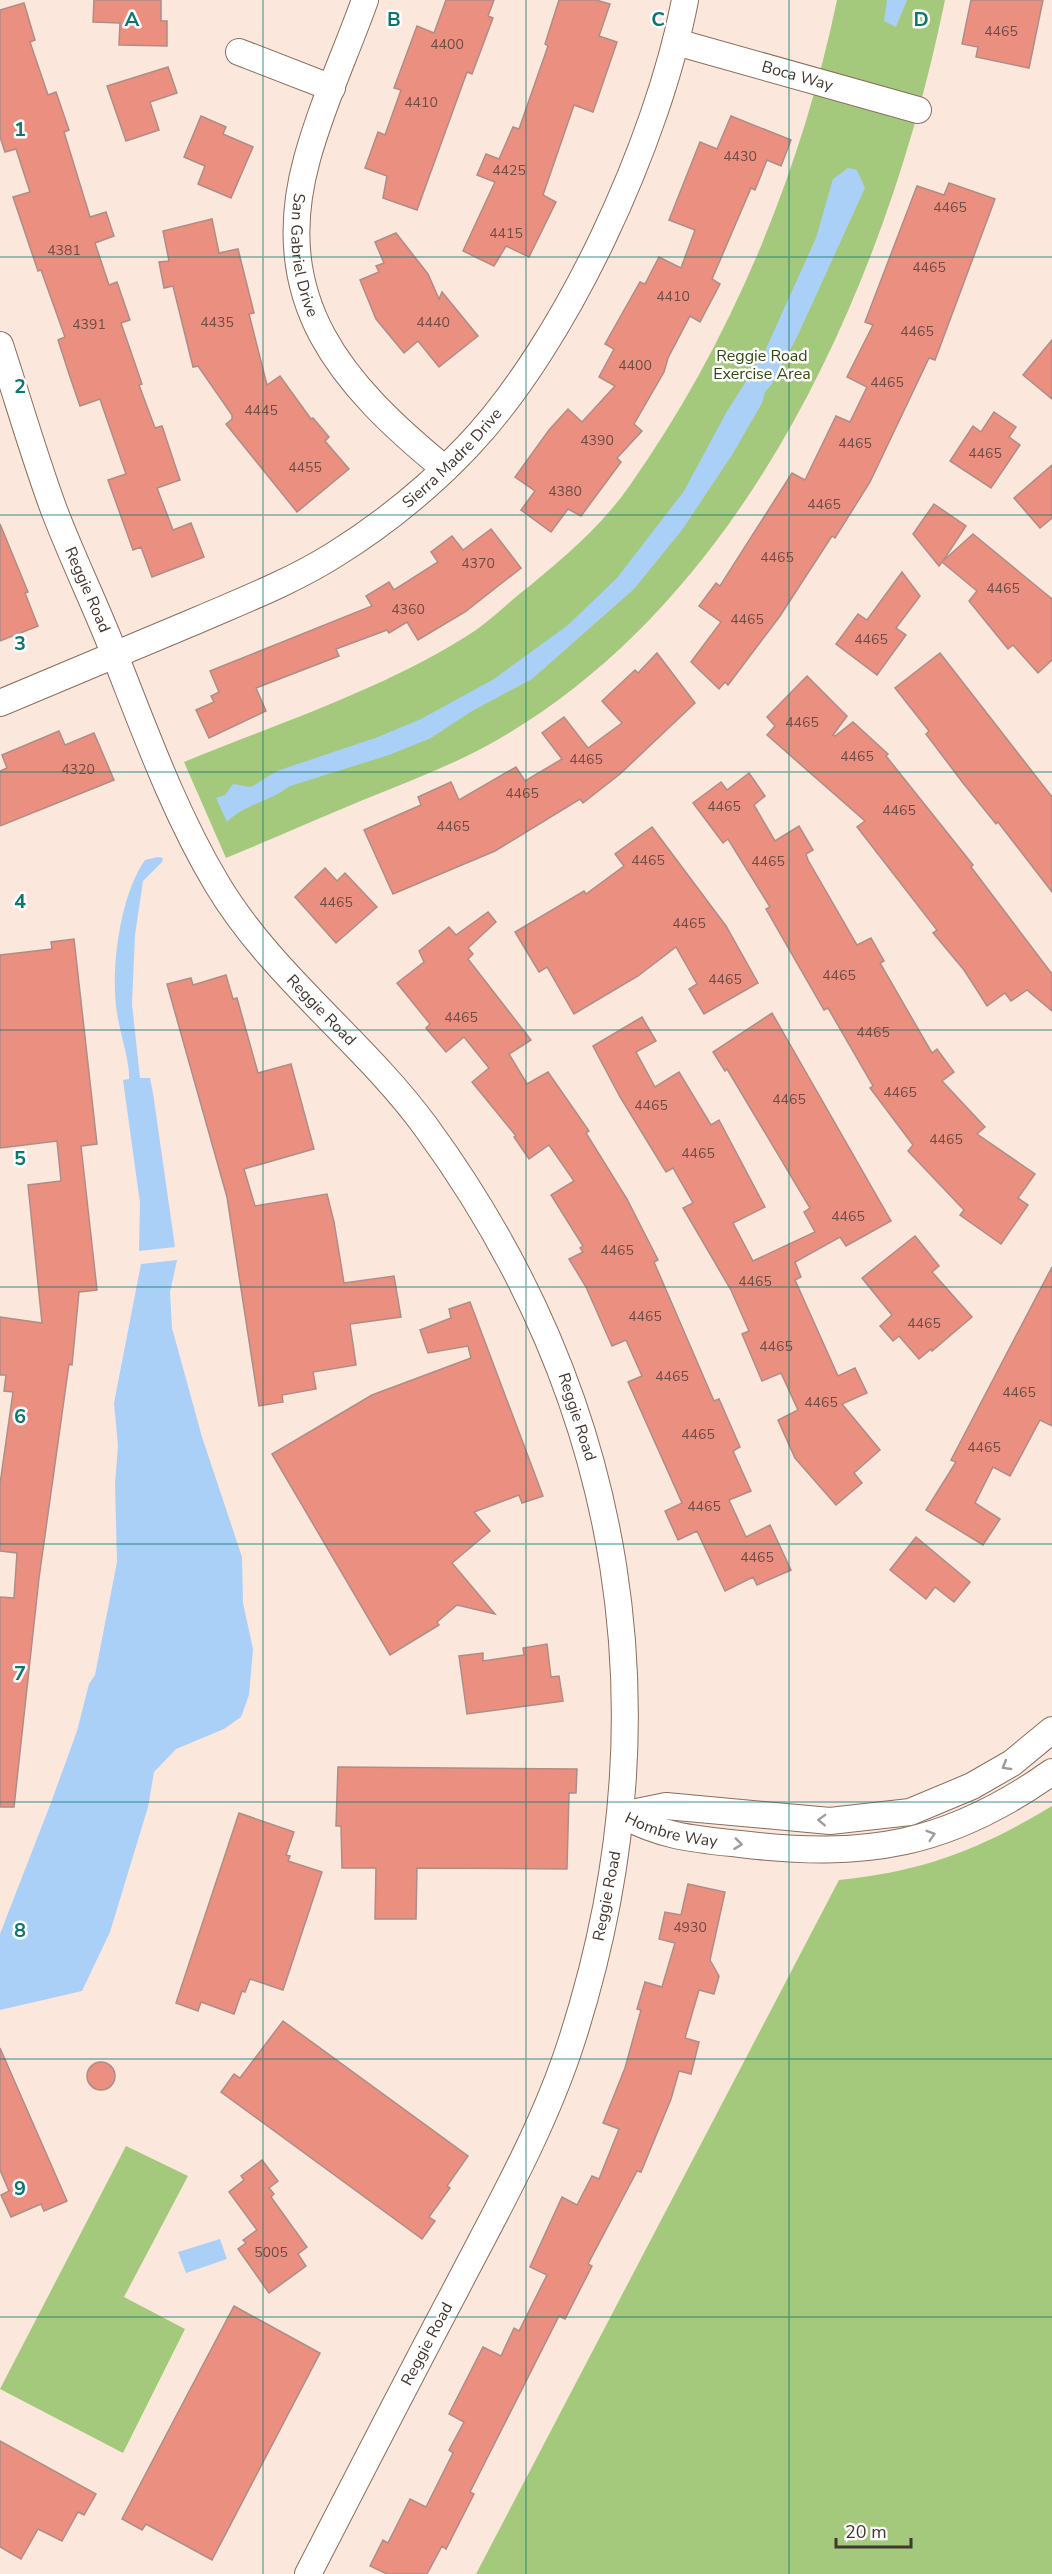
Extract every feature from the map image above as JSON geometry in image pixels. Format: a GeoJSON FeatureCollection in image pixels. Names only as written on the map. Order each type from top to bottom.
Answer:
{"type":"FeatureCollection","features":[{"type":"Feature","properties":{"kind":"street","name":"San Gabriel Drive"},"geometry":{"type":"LineString","coordinates":[[365,0],[307,160],[297,201],[296,239],[300,274],[309,309],[322,339],[344,371],[410,440],[445,469]]}},
{"type":"Feature","properties":{"kind":"street","name":"Sierra Madre Drive"},"geometry":{"type":"LineString","coordinates":[[0,703],[283,584],[332,557],[386,521],[445,469],[504,403],[535,358],[572,294],[626,183],[646,136],[676,42],[685,0]]}},
{"type":"Feature","properties":{"kind":"street","name":"Boca Way"},"geometry":{"type":"LineString","coordinates":[[676,42],[918,110]]}},
{"type":"Feature","properties":{"kind":"street"},"geometry":{"type":"LineString","coordinates":[[239,52],[332,88]]}},
{"type":"Feature","properties":{"kind":"street","name":"Reggie Road"},"geometry":{"type":"LineString","coordinates":[[0,345],[54,511],[180,811],[218,886],[241,920],[263,946],[357,1046],[425,1125],[510,1258],[537,1312],[563,1371],[584,1431],[613,1559],[622,1622],[626,1685],[626,1757],[616,1858],[595,1956],[572,2040],[552,2097],[506,2193],[308,2574]]}},
{"type":"Feature","properties":{"kind":"street","name":"Hombre Way"},"geometry":{"type":"LineString","coordinates":[[621,1815],[666,1806],[830,1821],[910,1812],[972,1786],[1002,1769],[1052,1730]]}},
{"type":"Feature","properties":{"kind":"street","name":"Hombre Way"},"geometry":{"type":"LineString","coordinates":[[621,1815],[651,1830],[673,1836],[773,1848],[859,1850],[905,1842],[974,1819],[1014,1799],[1052,1772]]}},
{"type":"Feature","properties":{"kind":"green space","name":"Reggie Road Exercise Area"},"geometry":{"type":"Polygon","coordinates":[[[837,0],[945,0],[921,103],[888,208],[848,312],[799,412],[741,507],[673,594],[596,670],[509,733],[437,770],[226,858],[184,762],[371,687],[443,650],[476,630],[576,546],[604,518],[628,488],[665,433],[699,375],[757,255],[804,129],[837,0]]]}},
{"type":"Feature","properties":{"kind":"green space"},"geometry":{"type":"Polygon","coordinates":[[[1052,1806],[1052,2574],[476,2574],[839,1880],[898,1871],[950,1856],[1000,1835],[1052,1806]]]}},
{"type":"Feature","properties":{"kind":"green space"},"geometry":{"type":"Polygon","coordinates":[[[126,2146],[188,2176],[124,2297],[185,2329],[123,2453],[0,2389],[126,2146]]]}},
{"type":"Feature","properties":{"kind":"water"},"geometry":{"type":"Polygon","coordinates":[[[887,0],[907,0],[896,27],[884,21],[887,0]]]}},
{"type":"Feature","properties":{"kind":"water"},"geometry":{"type":"Polygon","coordinates":[[[848,168],[857,170],[865,188],[797,337],[732,455],[682,530],[634,589],[532,679],[472,711],[431,738],[389,755],[290,786],[241,811],[227,822],[216,798],[225,795],[233,784],[251,787],[277,771],[378,737],[421,719],[494,679],[568,625],[617,578],[684,491],[726,413],[764,353],[816,238],[833,179],[848,168]]]}},
{"type":"Feature","properties":{"kind":"water"},"geometry":{"type":"Polygon","coordinates":[[[163,858],[162,862],[143,881],[135,935],[132,1004],[140,1078],[150,1078],[153,1093],[175,1247],[139,1251],[140,1203],[123,1080],[129,1079],[129,1072],[115,996],[116,955],[123,913],[136,875],[145,860],[163,858]]]}},
{"type":"Feature","properties":{"kind":"water"},"geometry":{"type":"Polygon","coordinates":[[[177,1260],[170,1292],[172,1328],[202,1437],[242,1557],[243,1603],[253,1649],[249,1695],[241,1717],[224,1729],[176,1749],[154,1772],[148,1807],[110,1932],[82,1991],[0,2010],[0,1934],[52,1800],[77,1731],[89,1684],[95,1675],[117,1562],[115,1484],[118,1446],[114,1403],[141,1264],[177,1260]]]}},
{"type":"Feature","properties":{"kind":"water"},"geometry":{"type":"Polygon","coordinates":[[[220,2239],[227,2259],[186,2273],[178,2252],[220,2239]]]}},
{"type":"Feature","properties":{"kind":"building"},"geometry":{"type":"Polygon","coordinates":[[[94,0],[161,0],[161,21],[167,21],[167,46],[119,45],[120,23],[93,22],[94,0]]]}},
{"type":"Feature","properties":{"kind":"building"},"geometry":{"type":"Polygon","coordinates":[[[446,0],[494,0],[488,16],[493,18],[472,74],[467,72],[417,210],[383,198],[387,176],[365,168],[378,132],[385,135],[401,90],[394,88],[417,26],[434,33],[446,0]]]}},
{"type":"Feature","properties":{"kind":"building"},"geometry":{"type":"Polygon","coordinates":[[[559,0],[596,0],[610,4],[599,36],[617,42],[593,112],[574,105],[543,195],[556,202],[529,257],[506,246],[494,266],[463,251],[495,182],[477,175],[486,154],[499,159],[513,127],[519,129],[548,46],[545,44],[559,0]]]}},
{"type":"Feature","properties":{"kind":"building"},"geometry":{"type":"Polygon","coordinates":[[[971,0],[1043,0],[1029,68],[976,57],[978,47],[962,44],[971,0]]]}},
{"type":"Feature","properties":{"kind":"building"},"geometry":{"type":"Polygon","coordinates":[[[24,3],[35,40],[30,42],[48,95],[56,92],[69,130],[64,132],[90,217],[106,212],[114,236],[95,243],[109,285],[117,282],[130,320],[121,323],[142,384],[139,385],[155,428],[162,426],[180,480],[157,488],[173,530],[191,523],[204,557],[152,577],[141,547],[133,550],[108,480],[126,474],[100,399],[80,406],[58,340],[65,337],[41,270],[38,271],[13,197],[30,192],[16,149],[5,152],[0,137],[0,10],[24,3]]]}},
{"type":"Feature","properties":{"kind":"building"},"geometry":{"type":"Polygon","coordinates":[[[168,67],[177,93],[150,102],[159,130],[126,141],[107,86],[168,67]]]}},
{"type":"Feature","properties":{"kind":"building"},"geometry":{"type":"Polygon","coordinates":[[[201,116],[226,127],[223,134],[253,147],[231,198],[198,184],[205,166],[184,157],[201,116]]]}},
{"type":"Feature","properties":{"kind":"building"},"geometry":{"type":"Polygon","coordinates":[[[731,116],[791,140],[781,166],[767,160],[755,190],[751,188],[712,279],[720,284],[700,322],[690,316],[668,358],[664,372],[634,424],[642,431],[617,458],[621,462],[581,516],[568,509],[551,532],[521,510],[535,491],[515,477],[549,430],[568,409],[582,422],[615,386],[599,377],[614,349],[605,344],[640,282],[645,284],[659,257],[681,268],[695,230],[669,220],[700,142],[717,149],[731,116]]]}},
{"type":"Feature","properties":{"kind":"building"},"geometry":{"type":"Polygon","coordinates":[[[949,183],[995,199],[935,360],[929,358],[870,482],[835,538],[832,536],[780,616],[728,685],[725,682],[719,689],[691,662],[721,622],[699,606],[716,583],[720,586],[792,473],[805,480],[836,416],[850,422],[867,387],[847,377],[873,325],[865,322],[917,186],[944,195],[949,183]]]}},
{"type":"Feature","properties":{"kind":"building"},"geometry":{"type":"Polygon","coordinates":[[[212,219],[219,253],[238,249],[254,313],[249,314],[267,385],[280,376],[311,419],[313,418],[329,437],[325,441],[349,469],[297,512],[226,424],[232,419],[232,415],[198,366],[193,367],[173,286],[164,288],[159,262],[169,261],[163,231],[212,219]]]}},
{"type":"Feature","properties":{"kind":"building"},"geometry":{"type":"Polygon","coordinates":[[[396,233],[428,274],[439,299],[442,292],[478,336],[439,367],[418,341],[404,353],[376,319],[360,280],[379,272],[376,266],[384,263],[375,242],[396,233]]]}},
{"type":"Feature","properties":{"kind":"building"},"geometry":{"type":"Polygon","coordinates":[[[1052,340],[1052,399],[1023,375],[1052,340]]]}},
{"type":"Feature","properties":{"kind":"building"},"geometry":{"type":"Polygon","coordinates":[[[994,412],[1016,427],[1009,437],[1020,445],[991,488],[950,461],[973,426],[981,432],[994,412]]]}},
{"type":"Feature","properties":{"kind":"building"},"geometry":{"type":"Polygon","coordinates":[[[1052,465],[1052,518],[1040,528],[1014,498],[1052,465]]]}},
{"type":"Feature","properties":{"kind":"building"},"geometry":{"type":"Polygon","coordinates":[[[934,504],[966,526],[943,561],[973,534],[1052,599],[1052,660],[1038,673],[1013,645],[1008,649],[969,601],[977,591],[942,562],[939,566],[913,534],[934,504]]]}},
{"type":"Feature","properties":{"kind":"building"},"geometry":{"type":"Polygon","coordinates":[[[0,524],[28,592],[25,593],[38,626],[0,641],[0,524]]]}},
{"type":"Feature","properties":{"kind":"building"},"geometry":{"type":"Polygon","coordinates":[[[491,529],[521,568],[465,612],[418,640],[407,622],[389,633],[387,630],[336,649],[339,656],[256,688],[266,711],[209,738],[196,710],[214,702],[211,696],[219,692],[210,671],[372,606],[366,596],[389,582],[394,590],[438,562],[431,552],[452,536],[463,550],[491,529]]]}},
{"type":"Feature","properties":{"kind":"building"},"geometry":{"type":"Polygon","coordinates":[[[902,572],[920,596],[896,628],[906,635],[877,675],[836,644],[858,614],[867,620],[902,572]]]}},
{"type":"Feature","properties":{"kind":"building"},"geometry":{"type":"Polygon","coordinates":[[[657,653],[695,703],[620,774],[583,803],[580,799],[495,851],[393,894],[364,830],[421,805],[418,797],[451,782],[459,800],[516,767],[525,781],[562,759],[542,733],[564,717],[588,748],[622,723],[602,701],[635,670],[638,673],[657,653]]]}},
{"type":"Feature","properties":{"kind":"building"},"geometry":{"type":"Polygon","coordinates":[[[940,653],[1052,797],[1052,892],[998,822],[996,824],[963,783],[926,734],[929,731],[895,688],[940,653]]]}},
{"type":"Feature","properties":{"kind":"building"},"geometry":{"type":"Polygon","coordinates":[[[807,676],[847,716],[833,735],[835,736],[853,722],[888,754],[886,756],[973,865],[971,867],[1052,974],[1052,1011],[1027,990],[1011,1001],[1005,993],[987,1006],[964,970],[933,933],[937,930],[857,827],[865,821],[767,735],[775,726],[767,717],[807,676]]]}},
{"type":"Feature","properties":{"kind":"building"},"geometry":{"type":"Polygon","coordinates":[[[59,731],[65,745],[94,733],[114,780],[0,826],[0,771],[7,768],[2,755],[59,731]]]}},
{"type":"Feature","properties":{"kind":"building"},"geometry":{"type":"Polygon","coordinates":[[[749,773],[765,796],[754,805],[775,841],[799,826],[813,850],[806,854],[808,860],[857,945],[871,938],[884,961],[880,963],[932,1053],[937,1049],[954,1072],[942,1081],[985,1127],[977,1134],[1035,1174],[1018,1198],[1028,1205],[1001,1244],[960,1215],[964,1210],[908,1151],[913,1145],[870,1088],[873,1086],[828,1008],[824,1010],[766,909],[770,907],[728,839],[723,843],[693,803],[721,782],[727,790],[749,773]]]}},
{"type":"Feature","properties":{"kind":"building"},"geometry":{"type":"Polygon","coordinates":[[[652,827],[726,926],[758,983],[704,1014],[689,989],[697,984],[676,947],[638,976],[574,1014],[547,967],[539,972],[515,932],[584,891],[586,894],[624,866],[615,854],[652,827]]]}},
{"type":"Feature","properties":{"kind":"building"},"geometry":{"type":"Polygon","coordinates":[[[325,868],[337,881],[345,873],[377,907],[336,943],[295,897],[325,868]]]}},
{"type":"Feature","properties":{"kind":"building"},"geometry":{"type":"Polygon","coordinates":[[[488,912],[496,922],[468,948],[473,954],[468,959],[531,1040],[509,1054],[527,1084],[548,1072],[589,1131],[586,1133],[627,1199],[658,1260],[654,1262],[714,1401],[719,1399],[740,1447],[733,1451],[751,1491],[729,1500],[746,1537],[770,1525],[791,1570],[757,1585],[753,1577],[725,1591],[697,1531],[678,1540],[665,1511],[682,1503],[628,1382],[642,1376],[626,1340],[612,1346],[586,1287],[569,1259],[583,1252],[580,1248],[583,1246],[551,1195],[574,1181],[549,1145],[529,1159],[514,1137],[516,1136],[472,1082],[489,1068],[464,1037],[446,1052],[426,1028],[430,1024],[397,983],[424,962],[419,951],[449,927],[456,935],[488,912]]]}},
{"type":"Feature","properties":{"kind":"building"},"geometry":{"type":"Polygon","coordinates":[[[74,939],[97,1144],[81,1146],[97,1290],[79,1292],[72,1365],[69,1364],[39,1578],[14,1807],[0,1807],[0,1597],[14,1598],[17,1553],[0,1551],[0,1484],[13,1392],[4,1391],[6,1375],[0,1375],[0,1317],[42,1323],[28,1185],[61,1181],[57,1141],[0,1148],[0,955],[52,949],[51,942],[74,939]]]}},
{"type":"Feature","properties":{"kind":"building"},"geometry":{"type":"Polygon","coordinates":[[[226,975],[233,999],[237,998],[258,1073],[291,1064],[314,1149],[244,1169],[255,1206],[327,1194],[344,1283],[394,1276],[401,1317],[350,1324],[356,1365],[313,1372],[316,1389],[282,1395],[283,1402],[259,1406],[227,1197],[167,984],[191,978],[193,985],[226,975]]]}},
{"type":"Feature","properties":{"kind":"building"},"geometry":{"type":"Polygon","coordinates":[[[772,1013],[891,1221],[846,1246],[840,1237],[795,1262],[801,1277],[795,1280],[838,1376],[855,1368],[867,1393],[842,1404],[880,1450],[854,1473],[862,1483],[836,1505],[795,1458],[778,1420],[798,1410],[781,1373],[762,1381],[742,1334],[749,1331],[731,1290],[683,1208],[693,1203],[673,1168],[666,1172],[620,1097],[593,1046],[642,1017],[656,1041],[636,1052],[655,1087],[679,1072],[711,1125],[719,1120],[765,1207],[733,1223],[753,1261],[815,1232],[804,1212],[810,1208],[727,1069],[725,1071],[713,1052],[772,1013]]]}},
{"type":"Feature","properties":{"kind":"building"},"geometry":{"type":"Polygon","coordinates":[[[915,1236],[939,1266],[932,1272],[972,1317],[932,1351],[931,1349],[919,1359],[899,1336],[893,1341],[880,1326],[892,1315],[862,1278],[915,1236]]]}},
{"type":"Feature","properties":{"kind":"building"},"geometry":{"type":"Polygon","coordinates":[[[1052,1267],[1052,1426],[1040,1420],[1010,1476],[993,1467],[975,1503],[1000,1519],[983,1545],[926,1510],[956,1462],[951,1460],[1052,1267]]]}},
{"type":"Feature","properties":{"kind":"building"},"geometry":{"type":"Polygon","coordinates":[[[470,1302],[543,1496],[522,1503],[519,1495],[474,1512],[490,1531],[452,1563],[495,1614],[457,1605],[437,1622],[439,1625],[390,1655],[272,1454],[372,1395],[471,1358],[468,1346],[428,1353],[420,1330],[451,1318],[449,1309],[470,1302]]]}},
{"type":"Feature","properties":{"kind":"building"},"geometry":{"type":"Polygon","coordinates":[[[916,1537],[970,1582],[954,1602],[935,1587],[926,1599],[890,1570],[916,1537]]]}},
{"type":"Feature","properties":{"kind":"building"},"geometry":{"type":"Polygon","coordinates":[[[547,1644],[551,1677],[559,1676],[563,1701],[467,1714],[459,1656],[483,1653],[483,1661],[524,1655],[523,1648],[547,1644]]]}},
{"type":"Feature","properties":{"kind":"building"},"geometry":{"type":"Polygon","coordinates":[[[338,1767],[577,1769],[576,1793],[569,1793],[567,1869],[417,1868],[416,1919],[375,1919],[376,1868],[342,1868],[341,1826],[336,1826],[338,1767]]]}},
{"type":"Feature","properties":{"kind":"building"},"geometry":{"type":"Polygon","coordinates":[[[239,1813],[294,1832],[286,1855],[290,1856],[288,1861],[322,1872],[283,1990],[250,1979],[245,1992],[242,1991],[234,2014],[201,2002],[198,2011],[176,2003],[239,1813]]]}},
{"type":"Feature","properties":{"kind":"building"},"geometry":{"type":"Polygon","coordinates":[[[688,1884],[725,1892],[710,1960],[719,1976],[714,1994],[699,1990],[685,2038],[699,2042],[691,2074],[679,2071],[671,2099],[641,2172],[637,2171],[588,2264],[592,2266],[565,2319],[559,2316],[470,2492],[474,2494],[446,2549],[442,2546],[427,2574],[387,2574],[370,2566],[383,2540],[388,2543],[410,2499],[426,2507],[453,2453],[449,2450],[464,2422],[449,2414],[483,2347],[501,2356],[514,2328],[519,2331],[547,2275],[530,2267],[562,2197],[577,2205],[592,2176],[599,2179],[619,2129],[603,2123],[625,2068],[641,2010],[637,2009],[645,1982],[662,1987],[675,1943],[659,1939],[665,1912],[681,1915],[688,1884]]]}},
{"type":"Feature","properties":{"kind":"building"},"geometry":{"type":"Polygon","coordinates":[[[283,2021],[468,2156],[447,2186],[450,2188],[429,2217],[435,2221],[422,2239],[221,2092],[234,2074],[240,2078],[283,2021]]]}},
{"type":"Feature","properties":{"kind":"building"},"geometry":{"type":"Polygon","coordinates":[[[0,2048],[67,2201],[44,2211],[41,2204],[11,2217],[1,2195],[9,2191],[0,2170],[0,2048]]]}},
{"type":"Feature","properties":{"kind":"building"},"geometry":{"type":"Polygon","coordinates":[[[101,2062],[111,2066],[115,2076],[111,2086],[101,2090],[91,2086],[87,2076],[91,2066],[101,2062]]]}},
{"type":"Feature","properties":{"kind":"building"},"geometry":{"type":"Polygon","coordinates":[[[262,2160],[278,2181],[269,2188],[274,2194],[271,2197],[307,2247],[298,2254],[306,2266],[269,2293],[238,2249],[246,2243],[243,2240],[257,2230],[229,2192],[244,2180],[241,2176],[262,2160]]]}},
{"type":"Feature","properties":{"kind":"building"},"geometry":{"type":"Polygon","coordinates":[[[234,2306],[320,2353],[212,2560],[146,2524],[142,2530],[122,2519],[234,2306]]]}},
{"type":"Feature","properties":{"kind":"building"},"geometry":{"type":"Polygon","coordinates":[[[0,2441],[96,2494],[84,2515],[78,2512],[62,2541],[38,2529],[21,2559],[0,2547],[0,2441]]]}}]}
